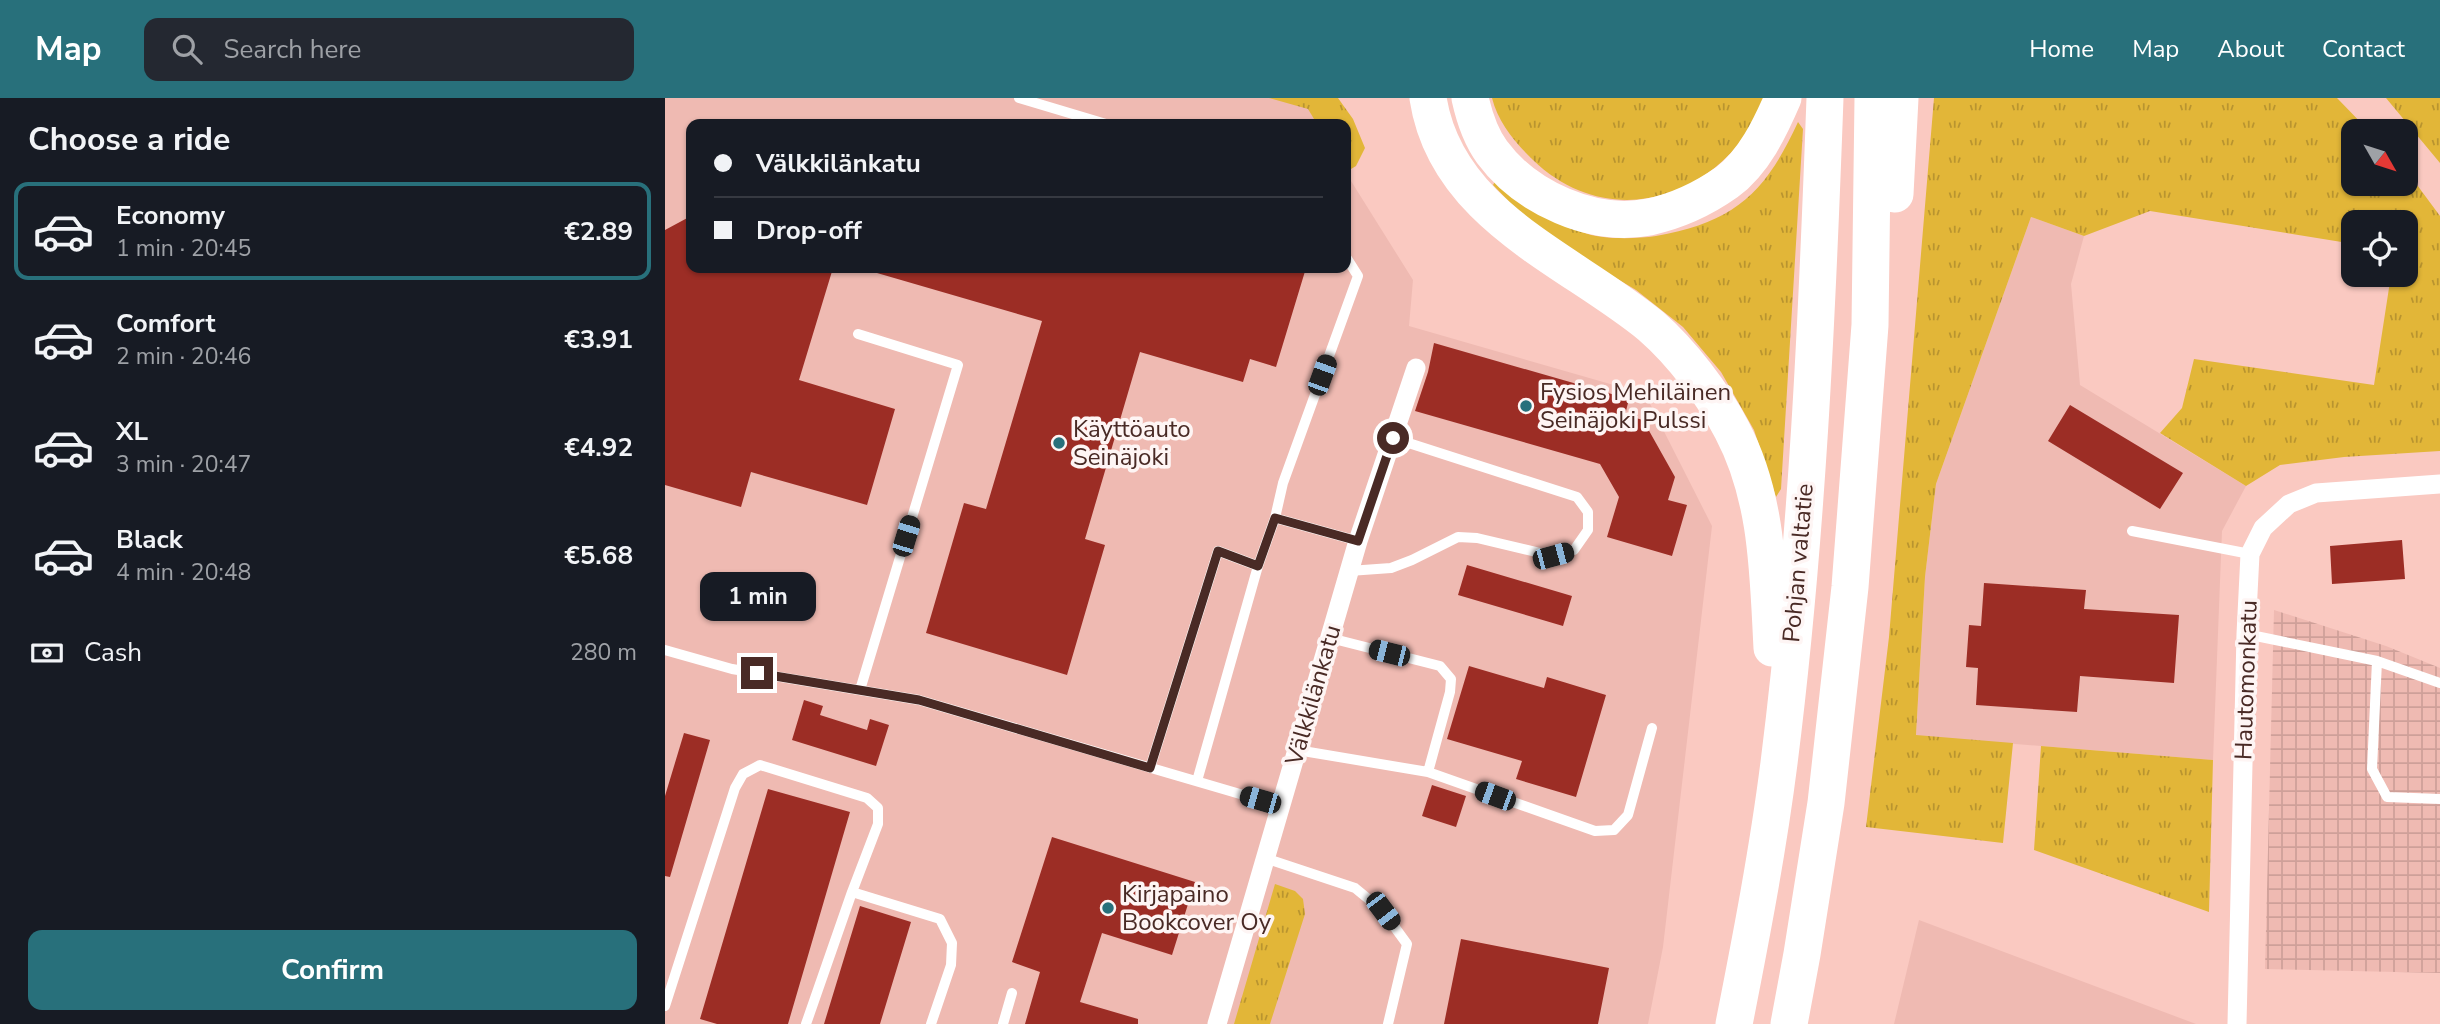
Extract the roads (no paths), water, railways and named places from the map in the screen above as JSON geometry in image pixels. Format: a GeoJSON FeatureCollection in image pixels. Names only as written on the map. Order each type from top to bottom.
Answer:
{"type":"FeatureCollection","features":[{"type":"Feature","properties":{"kind":"highway"},"geometry":{"type":"LineString","coordinates":[[1428,98],[1431,117],[1450,160],[1478,198],[1509,228],[1653,328],[1696,375],[1732,430],[1762,515],[1779,764]]}},
{"type":"Feature","properties":{"kind":"highway"},"geometry":{"type":"LineString","coordinates":[[1470,98],[1474,117],[1492,152],[1523,183],[1558,204],[1603,218],[1648,217],[1689,205],[1729,180],[1761,144],[1783,98]]}},
{"type":"Feature","properties":{"kind":"highway","name":"Pohjan valtatie"},"geometry":{"type":"LineString","coordinates":[[1734,1024],[1779,764],[1814,385],[1825,98]]}},
{"type":"Feature","properties":{"kind":"highway"},"geometry":{"type":"LineString","coordinates":[[1789,1024],[1828,790],[1850,587],[1870,325],[1873,98]]}},
{"type":"Feature","properties":{"kind":"highway"},"geometry":{"type":"LineString","coordinates":[[1870,325],[1892,223],[1900,98]]}},
{"type":"Feature","properties":{"kind":"street","name":"Välkkilänkatu"},"geometry":{"type":"LineString","coordinates":[[1217,1024],[1358,541],[1416,368]]}},
{"type":"Feature","properties":{"kind":"street","name":"Hautomonkatu"},"geometry":{"type":"LineString","coordinates":[[2238,1024],[2250,554],[2263,528],[2289,503],[2316,493],[2440,484]]}},
{"type":"Feature","properties":{"kind":"lane"},"geometry":{"type":"LineString","coordinates":[[1019,98],[1089,119]]}},
{"type":"Feature","properties":{"kind":"lane"},"geometry":{"type":"LineString","coordinates":[[1196,781],[1258,566],[1275,518],[1283,483],[1358,276],[1351,265]]}},
{"type":"Feature","properties":{"kind":"lane"},"geometry":{"type":"LineString","coordinates":[[858,334],[958,365],[860,690]]}},
{"type":"Feature","properties":{"kind":"lane"},"geometry":{"type":"LineString","coordinates":[[1349,571],[1391,568],[1458,537],[1477,538],[1553,556],[1574,550],[1588,530],[1588,512],[1577,497],[1393,438]]}},
{"type":"Feature","properties":{"kind":"lane"},"geometry":{"type":"LineString","coordinates":[[1275,518],[1358,541]]}},
{"type":"Feature","properties":{"kind":"lane"},"geometry":{"type":"LineString","coordinates":[[2132,531],[2250,554]]}},
{"type":"Feature","properties":{"kind":"lane"},"geometry":{"type":"LineString","coordinates":[[1150,768],[1218,551],[1258,566]]}},
{"type":"Feature","properties":{"kind":"lane"},"geometry":{"type":"LineString","coordinates":[[2246,634],[2377,661],[2440,683]]}},
{"type":"Feature","properties":{"kind":"lane"},"geometry":{"type":"LineString","coordinates":[[1330,638],[1440,666],[1451,679],[1450,692],[1427,772]]}},
{"type":"Feature","properties":{"kind":"lane"},"geometry":{"type":"LineString","coordinates":[[665,650],[732,669],[919,700],[1281,806]]}},
{"type":"Feature","properties":{"kind":"lane"},"geometry":{"type":"LineString","coordinates":[[2377,661],[2372,769],[2387,797],[2440,799]]}},
{"type":"Feature","properties":{"kind":"lane"},"geometry":{"type":"LineString","coordinates":[[1297,750],[1427,772],[1595,831],[1614,830],[1627,815],[1652,728]]}},
{"type":"Feature","properties":{"kind":"lane"},"geometry":{"type":"LineString","coordinates":[[665,1006],[735,788],[743,774],[760,765],[867,798],[878,808],[878,824],[806,1024]]}},
{"type":"Feature","properties":{"kind":"lane"},"geometry":{"type":"LineString","coordinates":[[1265,858],[1355,888],[1383,911],[1407,944],[1388,1024]]}},
{"type":"Feature","properties":{"kind":"lane"},"geometry":{"type":"LineString","coordinates":[[852,892],[940,919],[952,943],[951,965],[931,1024]]}},
{"type":"Feature","properties":{"kind":"lane"},"geometry":{"type":"LineString","coordinates":[[1003,1024],[1012,993]]}},
{"type":"Feature","properties":{"kind":"place","name":"Fysios Mehiläinen Seinäjoki Pulssi"},"geometry":{"type":"Point","coordinates":[1526,406]}},
{"type":"Feature","properties":{"kind":"place","name":"Käyttöauto Seinäjoki"},"geometry":{"type":"Point","coordinates":[1059,443]}},
{"type":"Feature","properties":{"kind":"place","name":"Kirjapaino Bookcover Oy"},"geometry":{"type":"Point","coordinates":[1108,908]}}]}
